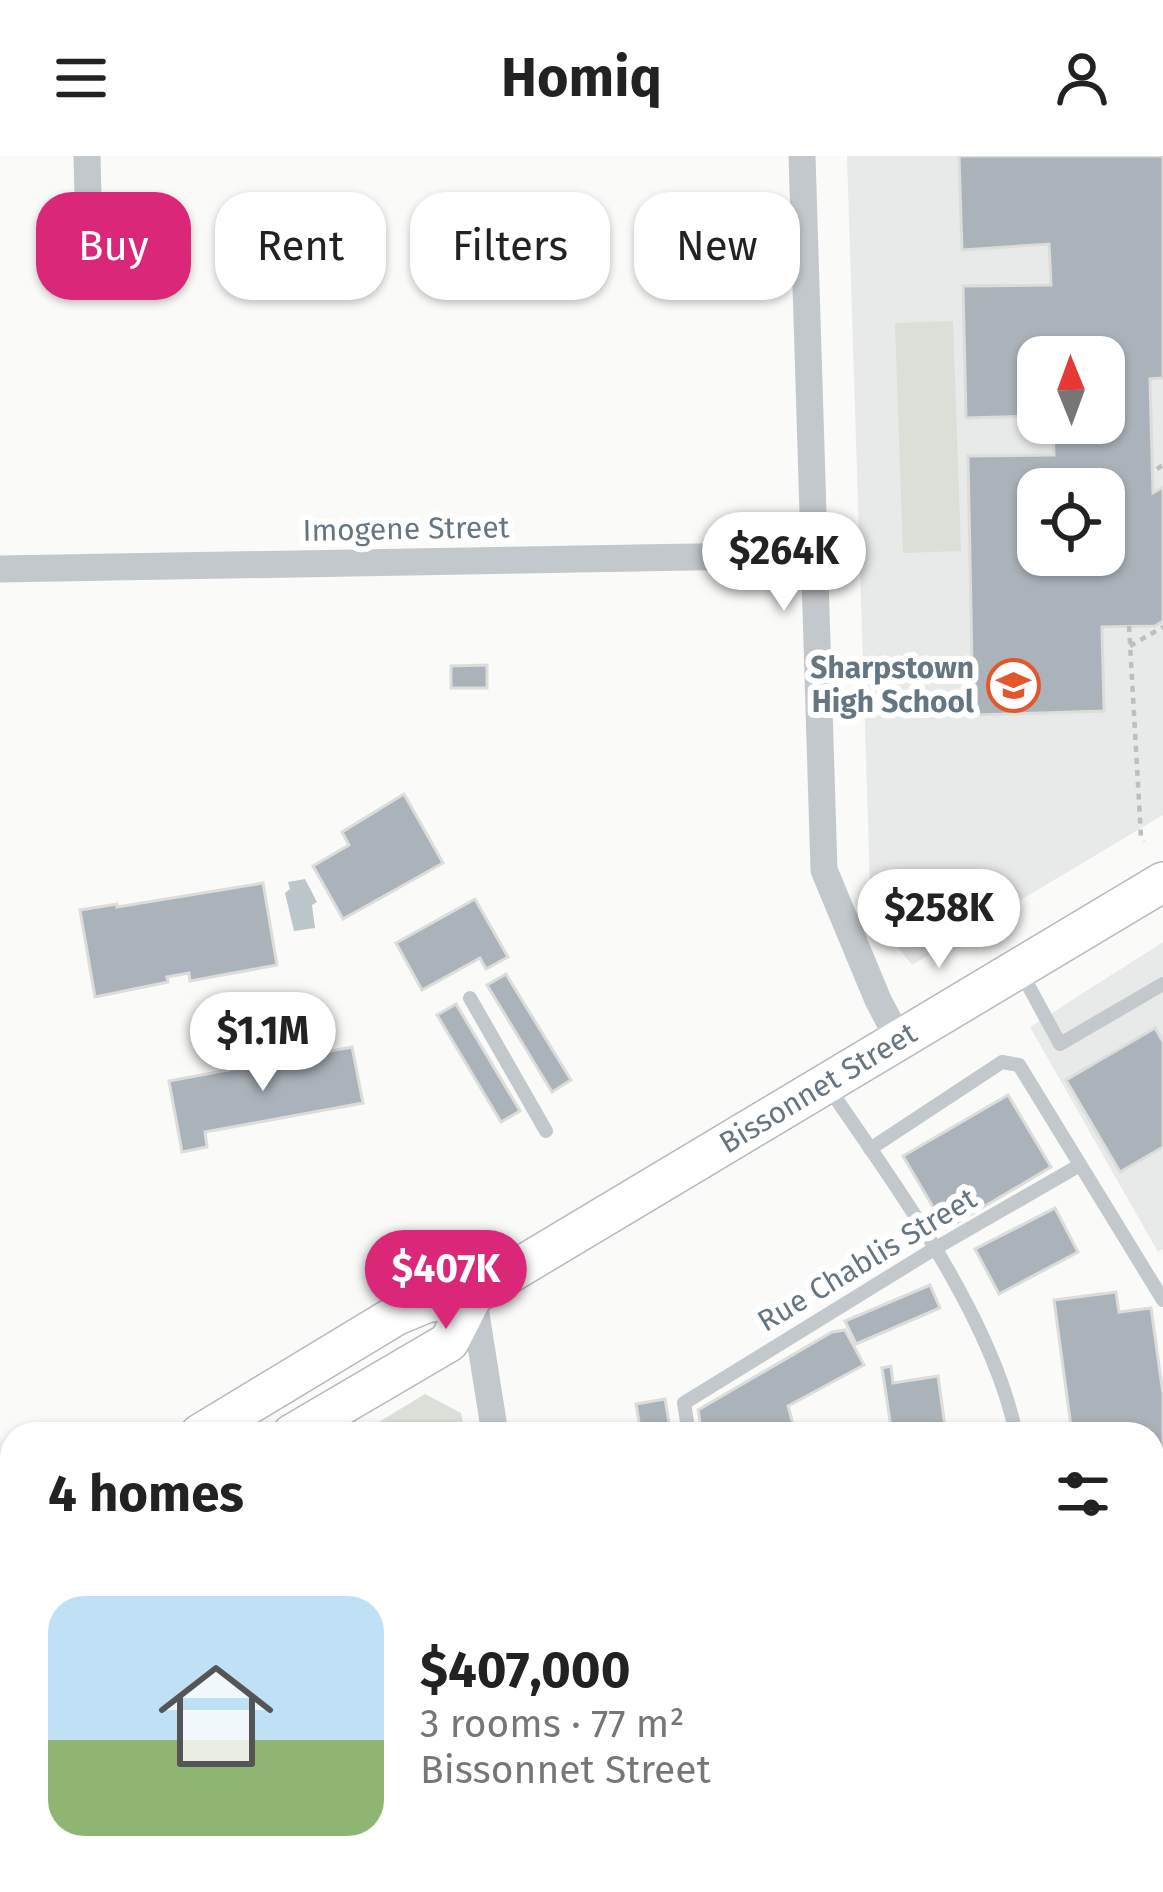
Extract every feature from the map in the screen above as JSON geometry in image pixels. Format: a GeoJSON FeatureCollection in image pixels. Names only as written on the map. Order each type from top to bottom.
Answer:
{"type":"FeatureCollection","features":[{"type":"Feature","properties":{"kind":"main road","name":"Bissonnet Street"},"geometry":{"type":"LineString","coordinates":[[220,1422],[395,1316],[426,1303],[473,1295],[1018,968],[1156,892]]}},
{"type":"Feature","properties":{"kind":"main road","name":"Bissonnet Street"},"geometry":{"type":"LineString","coordinates":[[312,1422],[449,1342],[473,1295]]}},
{"type":"Feature","properties":{"kind":"street"},"geometry":{"type":"LineString","coordinates":[[87,156],[88,192]]}},
{"type":"Feature","properties":{"kind":"street"},"geometry":{"type":"LineString","coordinates":[[802,156],[824,870],[898,1040]]}},
{"type":"Feature","properties":{"kind":"street","name":"Imogene Street"},"geometry":{"type":"LineString","coordinates":[[0,569],[814,555]]}},
{"type":"Feature","properties":{"kind":"street"},"geometry":{"type":"LineString","coordinates":[[473,1295],[493,1422]]}},
{"type":"Feature","properties":{"kind":"lane"},"geometry":{"type":"LineString","coordinates":[[1018,968],[1060,1043],[1163,984]]}},
{"type":"Feature","properties":{"kind":"lane"},"geometry":{"type":"LineString","coordinates":[[470,998],[546,1131]]}},
{"type":"Feature","properties":{"kind":"lane"},"geometry":{"type":"LineString","coordinates":[[870,1149],[1002,1062],[1019,1065],[1163,1300]]}},
{"type":"Feature","properties":{"kind":"lane"},"geometry":{"type":"LineString","coordinates":[[825,1083],[934,1249],[986,1342],[1013,1422]]}},
{"type":"Feature","properties":{"kind":"lane","name":"Rue Chablis Street"},"geometry":{"type":"LineString","coordinates":[[687,1422],[684,1403],[1080,1165]]}},
{"type":"Feature","properties":{"kind":"path"},"geometry":{"type":"LineString","coordinates":[[1129,626],[1144,841]]}},
{"type":"Feature","properties":{"kind":"path"},"geometry":{"type":"LineString","coordinates":[[1130,646],[1163,627]]}},
{"type":"Feature","properties":{"kind":"shaded area","name":"Sharpstown High School"},"geometry":{"type":"Polygon","coordinates":[[[847,156],[1163,156],[1163,815],[912,965],[885,931],[870,886],[847,156]]]}},
{"type":"Feature","properties":{"kind":"shaded area"},"geometry":{"type":"Polygon","coordinates":[[[953,321],[961,551],[903,553],[895,323],[953,321]]]}},
{"type":"Feature","properties":{"kind":"shaded area"},"geometry":{"type":"Polygon","coordinates":[[[305,879],[317,902],[312,905],[315,928],[294,931],[285,893],[290,889],[288,882],[305,879]]]}},
{"type":"Feature","properties":{"kind":"shaded area"},"geometry":{"type":"Polygon","coordinates":[[[1163,942],[1163,1249],[1158,1252],[1030,1027],[1163,942]]]}},
{"type":"Feature","properties":{"kind":"shaded area"},"geometry":{"type":"Polygon","coordinates":[[[425,1394],[461,1413],[463,1422],[379,1422],[425,1394]]]}},
{"type":"Feature","properties":{"kind":"building"},"geometry":{"type":"Polygon","coordinates":[[[959,156],[1163,156],[1163,378],[1150,379],[1153,493],[1163,487],[1163,621],[1155,626],[1102,627],[1104,711],[973,715],[968,456],[1054,455],[1054,444],[1125,444],[1125,336],[1017,336],[1017,417],[966,418],[963,286],[1051,285],[1049,244],[962,250],[959,156]]]}},
{"type":"Feature","properties":{"kind":"building"},"geometry":{"type":"Polygon","coordinates":[[[487,665],[487,688],[451,688],[451,666],[487,665]]]}},
{"type":"Feature","properties":{"kind":"building"},"geometry":{"type":"Polygon","coordinates":[[[404,794],[443,863],[343,919],[313,866],[349,845],[342,832],[404,794]]]}},
{"type":"Feature","properties":{"kind":"building"},"geometry":{"type":"Polygon","coordinates":[[[263,883],[277,965],[190,981],[189,973],[95,997],[80,910],[263,883]]]}},
{"type":"Feature","properties":{"kind":"building"},"geometry":{"type":"Polygon","coordinates":[[[475,899],[508,957],[486,969],[480,958],[422,990],[396,943],[475,899]]]}},
{"type":"Feature","properties":{"kind":"building"},"geometry":{"type":"Polygon","coordinates":[[[506,974],[571,1080],[552,1092],[487,985],[506,974]]]}},
{"type":"Feature","properties":{"kind":"building"},"geometry":{"type":"Polygon","coordinates":[[[456,1004],[520,1111],[501,1122],[437,1015],[456,1004]]]}},
{"type":"Feature","properties":{"kind":"building"},"geometry":{"type":"Polygon","coordinates":[[[312,1010],[316,1032],[201,1052],[197,1031],[312,1010]]]}},
{"type":"Feature","properties":{"kind":"building"},"geometry":{"type":"Polygon","coordinates":[[[1155,1028],[1163,1042],[1163,1147],[1120,1172],[1066,1080],[1155,1028]]]}},
{"type":"Feature","properties":{"kind":"building"},"geometry":{"type":"Polygon","coordinates":[[[352,1047],[363,1103],[205,1132],[207,1147],[182,1152],[169,1081],[352,1047]]]}},
{"type":"Feature","properties":{"kind":"building"},"geometry":{"type":"Polygon","coordinates":[[[1008,1095],[1051,1167],[946,1229],[903,1156],[1008,1095]]]}},
{"type":"Feature","properties":{"kind":"building"},"geometry":{"type":"Polygon","coordinates":[[[1055,1208],[1078,1252],[999,1294],[975,1249],[1055,1208]]]}},
{"type":"Feature","properties":{"kind":"building"},"geometry":{"type":"Polygon","coordinates":[[[930,1285],[940,1308],[856,1344],[845,1321],[930,1285]]]}},
{"type":"Feature","properties":{"kind":"building"},"geometry":{"type":"Polygon","coordinates":[[[1116,1292],[1119,1312],[1151,1308],[1163,1422],[1070,1422],[1054,1300],[1116,1292]]]}},
{"type":"Feature","properties":{"kind":"building"},"geometry":{"type":"Polygon","coordinates":[[[845,1330],[864,1365],[788,1406],[793,1422],[700,1422],[698,1410],[832,1332],[845,1330]]]}},
{"type":"Feature","properties":{"kind":"building"},"geometry":{"type":"Polygon","coordinates":[[[891,1366],[893,1383],[938,1376],[944,1422],[890,1422],[882,1368],[891,1366]]]}},
{"type":"Feature","properties":{"kind":"building"},"geometry":{"type":"Polygon","coordinates":[[[665,1399],[669,1422],[639,1422],[636,1404],[665,1399]]]}},
{"type":"Feature","properties":{"kind":"place","name":"Sharpstown High School"},"geometry":{"type":"Point","coordinates":[1013,685]}}]}
